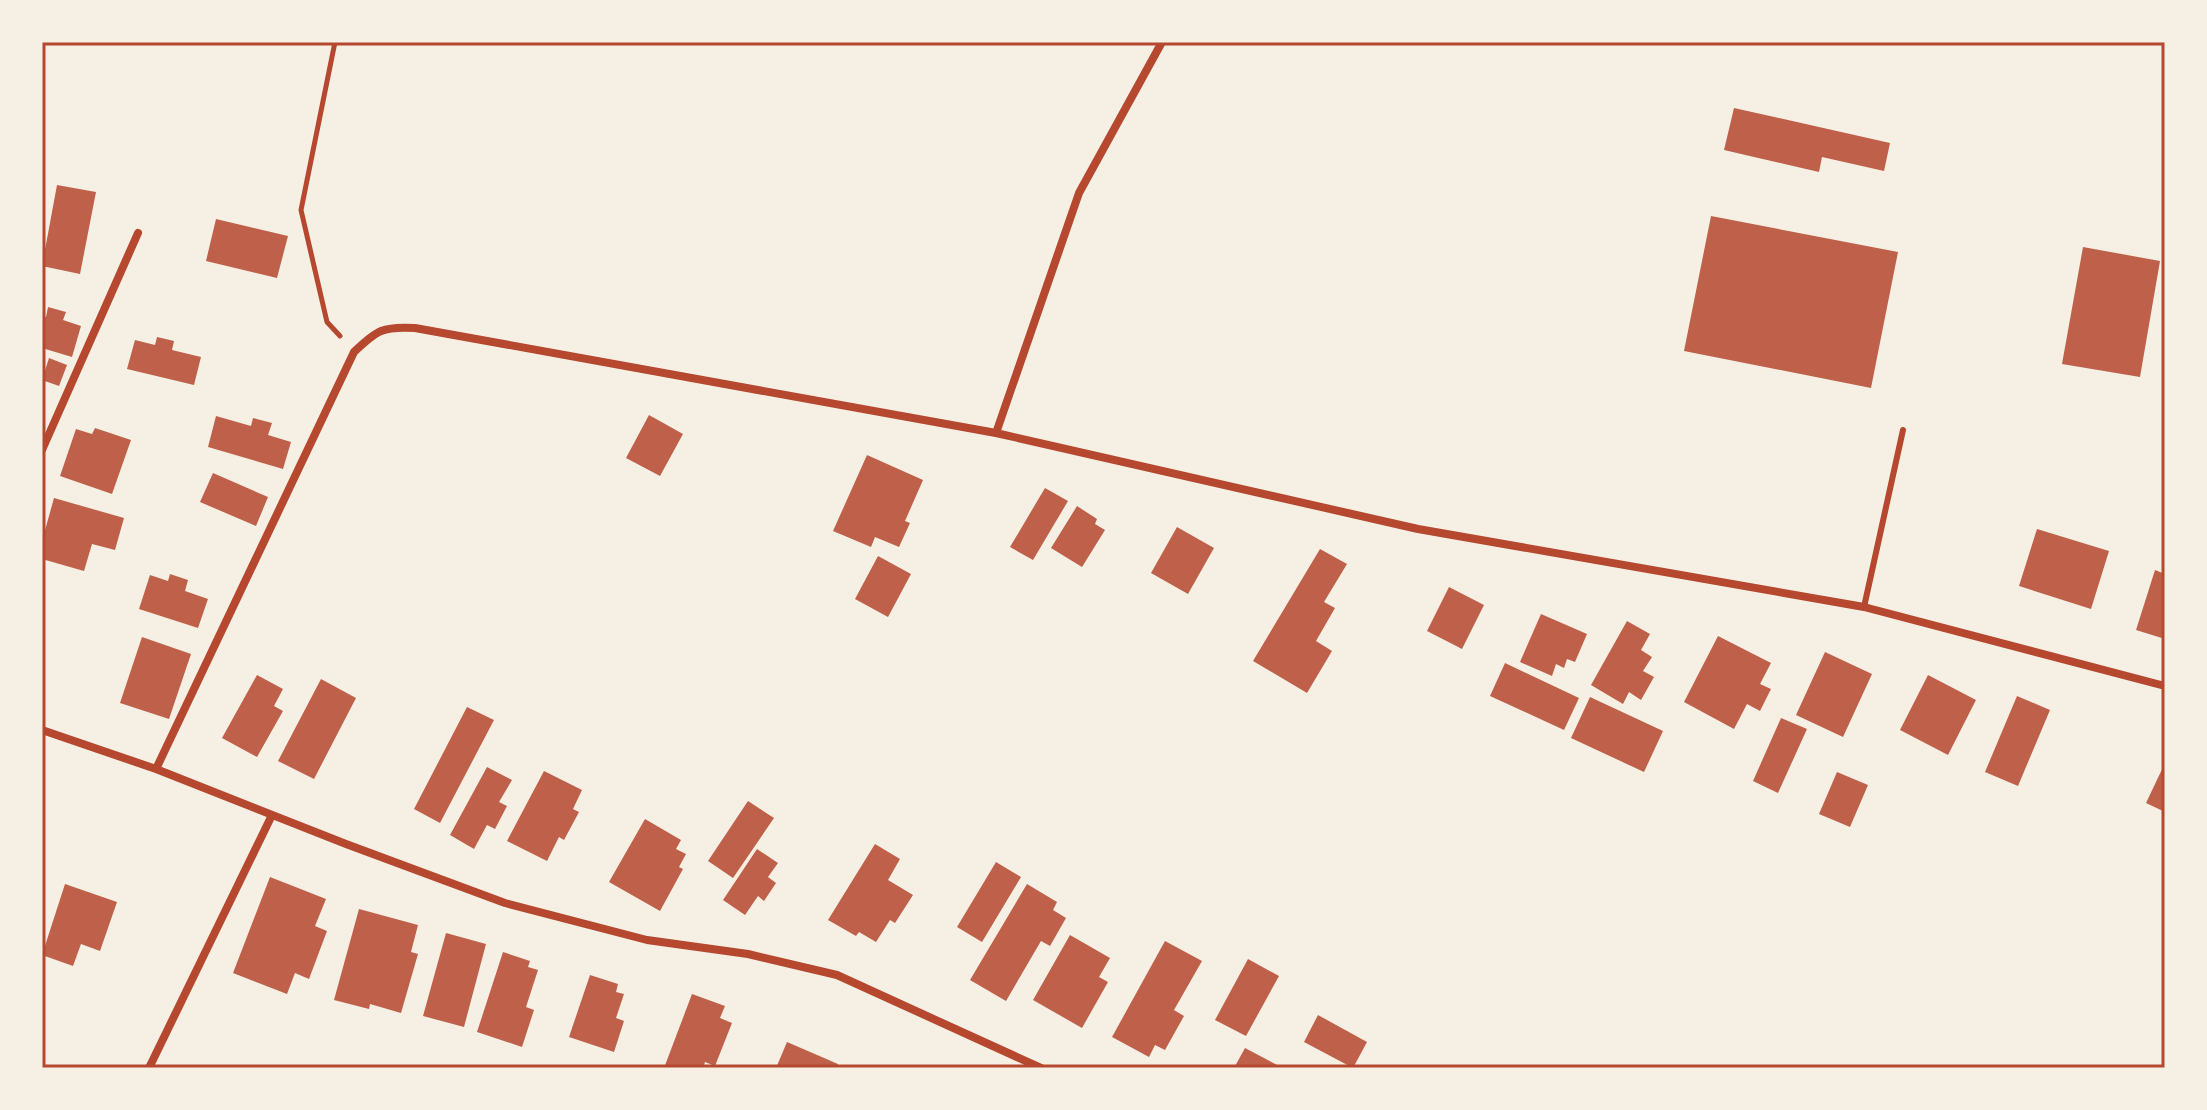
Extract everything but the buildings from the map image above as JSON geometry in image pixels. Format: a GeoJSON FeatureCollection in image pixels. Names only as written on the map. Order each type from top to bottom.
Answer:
{"type":"FeatureCollection","features":[{"type":"Feature","properties":{"kind":"street"},"geometry":{"type":"LineString","coordinates":[[996,433],[1079,193],[1162,42]]}},
{"type":"Feature","properties":{"kind":"street"},"geometry":{"type":"LineString","coordinates":[[42,450],[138,233]]}},
{"type":"Feature","properties":{"kind":"street"},"geometry":{"type":"LineString","coordinates":[[156,769],[354,352],[373,334],[393,326],[996,433],[1418,529],[1864,607],[2165,686]]}},
{"type":"Feature","properties":{"kind":"street"},"geometry":{"type":"LineString","coordinates":[[42,730],[156,769],[505,903],[647,940],[748,954],[837,975],[1041,1068]]}},
{"type":"Feature","properties":{"kind":"street"},"geometry":{"type":"LineString","coordinates":[[149,1068],[272,815]]}},
{"type":"Feature","properties":{"kind":"lane"},"geometry":{"type":"LineString","coordinates":[[1864,607],[1903,430]]}},
{"type":"Feature","properties":{"kind":"path"},"geometry":{"type":"LineString","coordinates":[[335,42],[301,210],[327,322],[354,352]]}}]}
